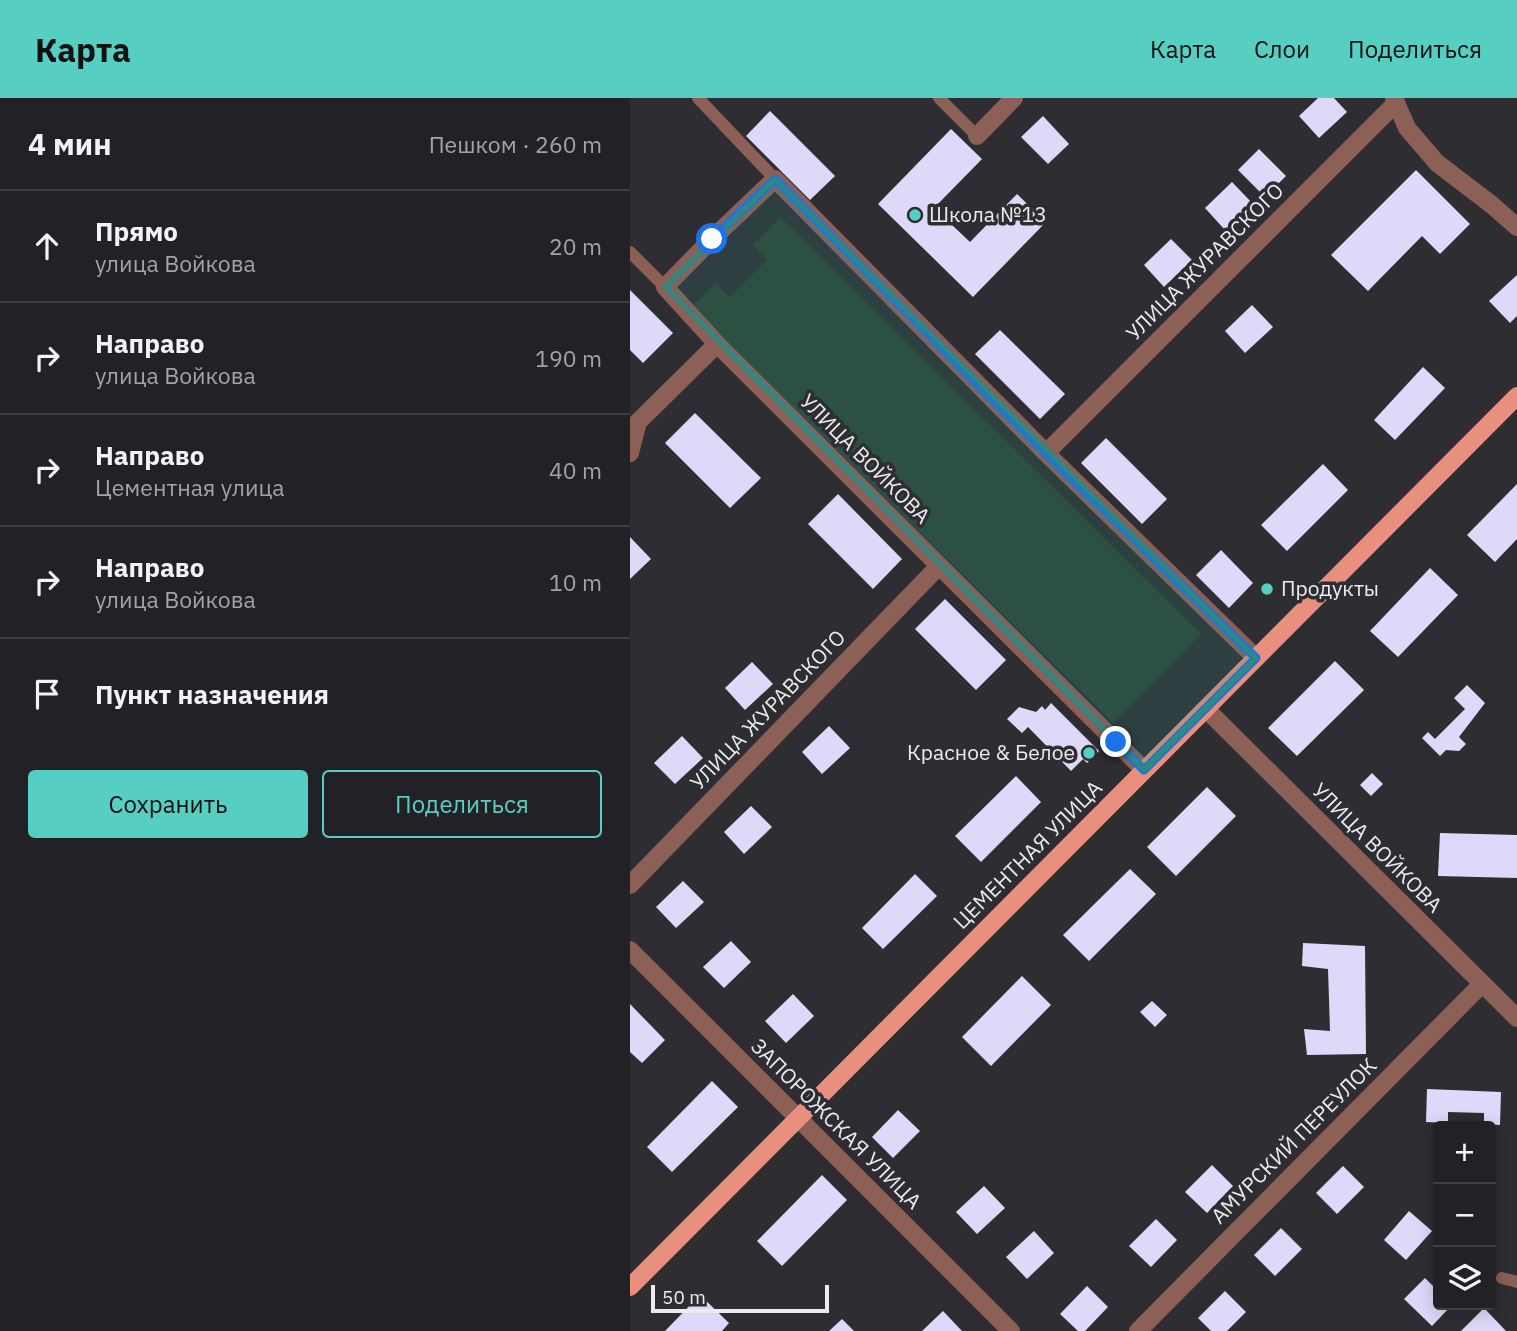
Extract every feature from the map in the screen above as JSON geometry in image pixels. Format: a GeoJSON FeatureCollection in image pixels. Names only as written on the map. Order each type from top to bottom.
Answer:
{"type":"FeatureCollection","features":[{"type":"Feature","properties":{"kind":"main road","name":"ЦЕМЕНТНАЯ УЛИЦА"},"geometry":{"type":"LineString","coordinates":[[630,1287],[1517,396]]}},
{"type":"Feature","properties":{"kind":"street"},"geometry":{"type":"LineString","coordinates":[[977,136],[1014,98]]}},
{"type":"Feature","properties":{"kind":"street"},"geometry":{"type":"LineString","coordinates":[[1397,100],[1406,128],[1437,163],[1517,227]]}},
{"type":"Feature","properties":{"kind":"street","name":"УЛИЦА ЖУРАВСКОГО"},"geometry":{"type":"LineString","coordinates":[[1046,453],[1397,100]]}},
{"type":"Feature","properties":{"kind":"street"},"geometry":{"type":"LineString","coordinates":[[665,287],[775,179],[1046,453],[1256,658]]}},
{"type":"Feature","properties":{"kind":"street","name":"УЛИЦА ВОЙКОВА"},"geometry":{"type":"LineString","coordinates":[[665,287],[718,344],[1144,770]]}},
{"type":"Feature","properties":{"kind":"street"},"geometry":{"type":"LineString","coordinates":[[630,453],[638,422],[718,344]]}},
{"type":"Feature","properties":{"kind":"street","name":"УЛИЦА ЖУРАВСКОГО"},"geometry":{"type":"LineString","coordinates":[[630,885],[939,566]]}},
{"type":"Feature","properties":{"kind":"street","name":"УЛИЦА ВОЙКОВА"},"geometry":{"type":"LineString","coordinates":[[1206,709],[1517,1018]]}},
{"type":"Feature","properties":{"kind":"street","name":"ЗАПОРОЖСКАЯ УЛИЦА"},"geometry":{"type":"LineString","coordinates":[[630,950],[1011,1331]]}},
{"type":"Feature","properties":{"kind":"street","name":"АМУРСКИЙ ПЕРЕУЛОК"},"geometry":{"type":"LineString","coordinates":[[1138,1331],[1482,984]]}},
{"type":"Feature","properties":{"kind":"lane"},"geometry":{"type":"LineString","coordinates":[[698,98],[775,179]]}},
{"type":"Feature","properties":{"kind":"lane"},"geometry":{"type":"LineString","coordinates":[[939,98],[977,136]]}},
{"type":"Feature","properties":{"kind":"lane"},"geometry":{"type":"LineString","coordinates":[[630,252],[665,287]]}},
{"type":"Feature","properties":{"kind":"lane"},"geometry":{"type":"LineString","coordinates":[[1502,1278],[1517,1282]]}},
{"type":"Feature","properties":{"kind":"highlighted area"},"geometry":{"type":"Polygon","coordinates":[[[775,179],[1256,658],[1144,770],[665,287],[775,179]]]}},
{"type":"Feature","properties":{"kind":"green space"},"geometry":{"type":"Polygon","coordinates":[[[780,217],[1201,634],[1113,723],[692,307],[715,283],[730,297],[767,260],[753,245],[780,217]]]}},
{"type":"Feature","properties":{"kind":"building"},"geometry":{"type":"Polygon","coordinates":[[[1318,98],[1334,98],[1347,112],[1319,138],[1299,116],[1318,98]]]}},
{"type":"Feature","properties":{"kind":"building"},"geometry":{"type":"Polygon","coordinates":[[[770,111],[835,176],[810,200],[746,136],[770,111]]]}},
{"type":"Feature","properties":{"kind":"building"},"geometry":{"type":"Polygon","coordinates":[[[1043,116],[1069,144],[1048,164],[1021,137],[1043,116]]]}},
{"type":"Feature","properties":{"kind":"building","name":"Школа №13"},"geometry":{"type":"Polygon","coordinates":[[[951,129],[982,159],[934,208],[970,242],[1017,194],[1046,222],[973,297],[878,204],[951,129]]]}},
{"type":"Feature","properties":{"kind":"building"},"geometry":{"type":"Polygon","coordinates":[[[1259,149],[1286,176],[1265,197],[1238,170],[1259,149]]]}},
{"type":"Feature","properties":{"kind":"building"},"geometry":{"type":"Polygon","coordinates":[[[1416,170],[1470,224],[1440,254],[1422,236],[1368,291],[1331,255],[1416,170]]]}},
{"type":"Feature","properties":{"kind":"building"},"geometry":{"type":"Polygon","coordinates":[[[1232,182],[1253,204],[1225,230],[1205,208],[1232,182]]]}},
{"type":"Feature","properties":{"kind":"building"},"geometry":{"type":"Polygon","coordinates":[[[1171,239],[1192,260],[1164,287],[1144,265],[1171,239]]]}},
{"type":"Feature","properties":{"kind":"building"},"geometry":{"type":"Polygon","coordinates":[[[1517,275],[1517,316],[1510,323],[1489,301],[1517,275]]]}},
{"type":"Feature","properties":{"kind":"building"},"geometry":{"type":"Polygon","coordinates":[[[630,290],[673,333],[643,363],[630,350],[630,290]]]}},
{"type":"Feature","properties":{"kind":"building"},"geometry":{"type":"Polygon","coordinates":[[[1252,305],[1273,327],[1245,353],[1225,331],[1252,305]]]}},
{"type":"Feature","properties":{"kind":"building"},"geometry":{"type":"Polygon","coordinates":[[[1000,330],[1065,394],[1040,419],[975,354],[1000,330]]]}},
{"type":"Feature","properties":{"kind":"building"},"geometry":{"type":"Polygon","coordinates":[[[1423,367],[1445,388],[1395,440],[1374,420],[1423,367]]]}},
{"type":"Feature","properties":{"kind":"building"},"geometry":{"type":"Polygon","coordinates":[[[695,413],[761,478],[730,508],[665,443],[695,413]]]}},
{"type":"Feature","properties":{"kind":"building"},"geometry":{"type":"Polygon","coordinates":[[[1106,438],[1167,499],[1142,524],[1081,463],[1106,438]]]}},
{"type":"Feature","properties":{"kind":"building"},"geometry":{"type":"Polygon","coordinates":[[[1323,464],[1348,490],[1287,551],[1261,525],[1323,464]]]}},
{"type":"Feature","properties":{"kind":"building"},"geometry":{"type":"Polygon","coordinates":[[[1517,484],[1517,539],[1495,562],[1467,535],[1517,484]]]}},
{"type":"Feature","properties":{"kind":"building"},"geometry":{"type":"Polygon","coordinates":[[[838,494],[902,559],[873,589],[808,524],[838,494]]]}},
{"type":"Feature","properties":{"kind":"building"},"geometry":{"type":"Polygon","coordinates":[[[630,537],[651,559],[630,579],[630,537]]]}},
{"type":"Feature","properties":{"kind":"building"},"geometry":{"type":"Polygon","coordinates":[[[1221,550],[1253,583],[1229,608],[1196,575],[1221,550]]]}},
{"type":"Feature","properties":{"kind":"building"},"geometry":{"type":"Polygon","coordinates":[[[1430,568],[1458,595],[1398,657],[1370,631],[1430,568]]]}},
{"type":"Feature","properties":{"kind":"building"},"geometry":{"type":"Polygon","coordinates":[[[945,599],[1006,660],[976,690],[915,629],[945,599]]]}},
{"type":"Feature","properties":{"kind":"building"},"geometry":{"type":"Polygon","coordinates":[[[1335,661],[1364,690],[1297,756],[1268,728],[1335,661]]]}},
{"type":"Feature","properties":{"kind":"building"},"geometry":{"type":"Polygon","coordinates":[[[752,662],[773,684],[745,710],[725,688],[752,662]]]}},
{"type":"Feature","properties":{"kind":"building"},"geometry":{"type":"Polygon","coordinates":[[[1467,685],[1485,703],[1459,737],[1466,744],[1459,751],[1446,750],[1440,756],[1422,738],[1428,732],[1435,739],[1465,709],[1454,698],[1467,685]]]}},
{"type":"Feature","properties":{"kind":"building"},"geometry":{"type":"Polygon","coordinates":[[[1051,703],[1099,751],[1087,763],[1083,759],[1071,771],[1028,727],[1022,733],[1007,719],[1019,707],[1036,712],[1042,706],[1045,710],[1051,703]]]}},
{"type":"Feature","properties":{"kind":"building"},"geometry":{"type":"Polygon","coordinates":[[[829,726],[850,748],[822,774],[802,752],[829,726]]]}},
{"type":"Feature","properties":{"kind":"building"},"geometry":{"type":"Polygon","coordinates":[[[682,736],[703,758],[675,784],[654,763],[682,736]]]}},
{"type":"Feature","properties":{"kind":"building"},"geometry":{"type":"Polygon","coordinates":[[[1372,773],[1383,784],[1371,796],[1360,785],[1372,773]]]}},
{"type":"Feature","properties":{"kind":"building"},"geometry":{"type":"Polygon","coordinates":[[[1016,776],[1041,802],[981,862],[955,836],[1016,776]]]}},
{"type":"Feature","properties":{"kind":"building"},"geometry":{"type":"Polygon","coordinates":[[[1207,787],[1236,816],[1176,876],[1147,847],[1207,787]]]}},
{"type":"Feature","properties":{"kind":"building"},"geometry":{"type":"Polygon","coordinates":[[[751,806],[772,827],[744,854],[724,832],[751,806]]]}},
{"type":"Feature","properties":{"kind":"building"},"geometry":{"type":"Polygon","coordinates":[[[1440,833],[1517,835],[1517,878],[1438,876],[1440,833]]]}},
{"type":"Feature","properties":{"kind":"building"},"geometry":{"type":"Polygon","coordinates":[[[1130,869],[1156,894],[1089,961],[1063,935],[1130,869]]]}},
{"type":"Feature","properties":{"kind":"building"},"geometry":{"type":"Polygon","coordinates":[[[915,874],[937,896],[883,949],[862,928],[915,874]]]}},
{"type":"Feature","properties":{"kind":"building"},"geometry":{"type":"Polygon","coordinates":[[[683,881],[704,902],[676,928],[656,907],[683,881]]]}},
{"type":"Feature","properties":{"kind":"building"},"geometry":{"type":"Polygon","coordinates":[[[731,941],[751,962],[724,988],[703,967],[731,941]]]}},
{"type":"Feature","properties":{"kind":"building"},"geometry":{"type":"Polygon","coordinates":[[[1303,943],[1365,946],[1366,1054],[1307,1055],[1304,1029],[1330,1031],[1328,969],[1302,966],[1303,943]]]}},
{"type":"Feature","properties":{"kind":"building"},"geometry":{"type":"Polygon","coordinates":[[[1022,976],[1051,1005],[991,1066],[962,1037],[1022,976]]]}},
{"type":"Feature","properties":{"kind":"building"},"geometry":{"type":"Polygon","coordinates":[[[793,994],[814,1016],[786,1043],[765,1021],[793,994]]]}},
{"type":"Feature","properties":{"kind":"building"},"geometry":{"type":"Polygon","coordinates":[[[1152,1001],[1167,1015],[1155,1027],[1140,1012],[1152,1001]]]}},
{"type":"Feature","properties":{"kind":"building"},"geometry":{"type":"Polygon","coordinates":[[[630,1004],[665,1040],[642,1063],[630,1052],[630,1004]]]}},
{"type":"Feature","properties":{"kind":"building"},"geometry":{"type":"Polygon","coordinates":[[[712,1081],[738,1107],[672,1172],[647,1147],[712,1081]]]}},
{"type":"Feature","properties":{"kind":"building"},"geometry":{"type":"Polygon","coordinates":[[[1427,1089],[1501,1092],[1500,1125],[1496,1125],[1496,1121],[1484,1121],[1484,1113],[1448,1112],[1448,1121],[1426,1122],[1427,1089]]]}},
{"type":"Feature","properties":{"kind":"building"},"geometry":{"type":"Polygon","coordinates":[[[898,1110],[920,1131],[893,1158],[872,1137],[898,1110]]]}},
{"type":"Feature","properties":{"kind":"building"},"geometry":{"type":"Polygon","coordinates":[[[1212,1165],[1233,1186],[1207,1213],[1185,1192],[1212,1165]]]}},
{"type":"Feature","properties":{"kind":"building"},"geometry":{"type":"Polygon","coordinates":[[[1343,1166],[1364,1187],[1337,1214],[1316,1193],[1343,1166]]]}},
{"type":"Feature","properties":{"kind":"building"},"geometry":{"type":"Polygon","coordinates":[[[822,1175],[847,1200],[782,1266],[757,1241],[822,1175]]]}},
{"type":"Feature","properties":{"kind":"building"},"geometry":{"type":"Polygon","coordinates":[[[984,1186],[1005,1208],[977,1234],[956,1212],[984,1186]]]}},
{"type":"Feature","properties":{"kind":"building"},"geometry":{"type":"Polygon","coordinates":[[[1409,1211],[1432,1231],[1406,1260],[1384,1240],[1409,1211]]]}},
{"type":"Feature","properties":{"kind":"building"},"geometry":{"type":"Polygon","coordinates":[[[1156,1219],[1177,1240],[1151,1267],[1129,1246],[1156,1219]]]}},
{"type":"Feature","properties":{"kind":"building"},"geometry":{"type":"Polygon","coordinates":[[[1281,1228],[1302,1249],[1275,1276],[1254,1255],[1281,1228]]]}},
{"type":"Feature","properties":{"kind":"building"},"geometry":{"type":"Polygon","coordinates":[[[1034,1231],[1054,1253],[1027,1279],[1006,1257],[1034,1231]]]}},
{"type":"Feature","properties":{"kind":"building"},"geometry":{"type":"Polygon","coordinates":[[[1425,1278],[1433,1286],[1433,1310],[1447,1310],[1432,1326],[1404,1299],[1425,1278]]]}},
{"type":"Feature","properties":{"kind":"building"},"geometry":{"type":"Polygon","coordinates":[[[1087,1286],[1108,1307],[1085,1331],[1078,1331],[1060,1314],[1087,1286]]]}},
{"type":"Feature","properties":{"kind":"building"},"geometry":{"type":"Polygon","coordinates":[[[1225,1291],[1246,1312],[1227,1331],[1211,1331],[1198,1318],[1225,1291]]]}},
{"type":"Feature","properties":{"kind":"building"},"geometry":{"type":"Polygon","coordinates":[[[700,1295],[729,1323],[722,1331],[665,1331],[700,1295]]]}},
{"type":"Feature","properties":{"kind":"building"},"geometry":{"type":"Polygon","coordinates":[[[1482,1310],[1486,1310],[1506,1331],[1461,1331],[1482,1310]]]}},
{"type":"Feature","properties":{"kind":"building"},"geometry":{"type":"Polygon","coordinates":[[[943,1311],[962,1331],[922,1331],[943,1311]]]}},
{"type":"Feature","properties":{"kind":"building"},"geometry":{"type":"Polygon","coordinates":[[[842,1319],[854,1331],[829,1331],[842,1319]]]}},
{"type":"Feature","properties":{"kind":"place","name":"Школа №13"},"geometry":{"type":"Point","coordinates":[915,215]}},
{"type":"Feature","properties":{"kind":"place","name":"Продукты"},"geometry":{"type":"Point","coordinates":[1267,589]}},
{"type":"Feature","properties":{"kind":"place","name":"Красное & Белое"},"geometry":{"type":"Point","coordinates":[1089,753]}},
{"type":"Feature","properties":{"kind":"route"},"geometry":{"type":"LineString","coordinates":[[712,239],[775,179],[1046,453],[1256,658],[1144,770],[1116,742]]}}]}
